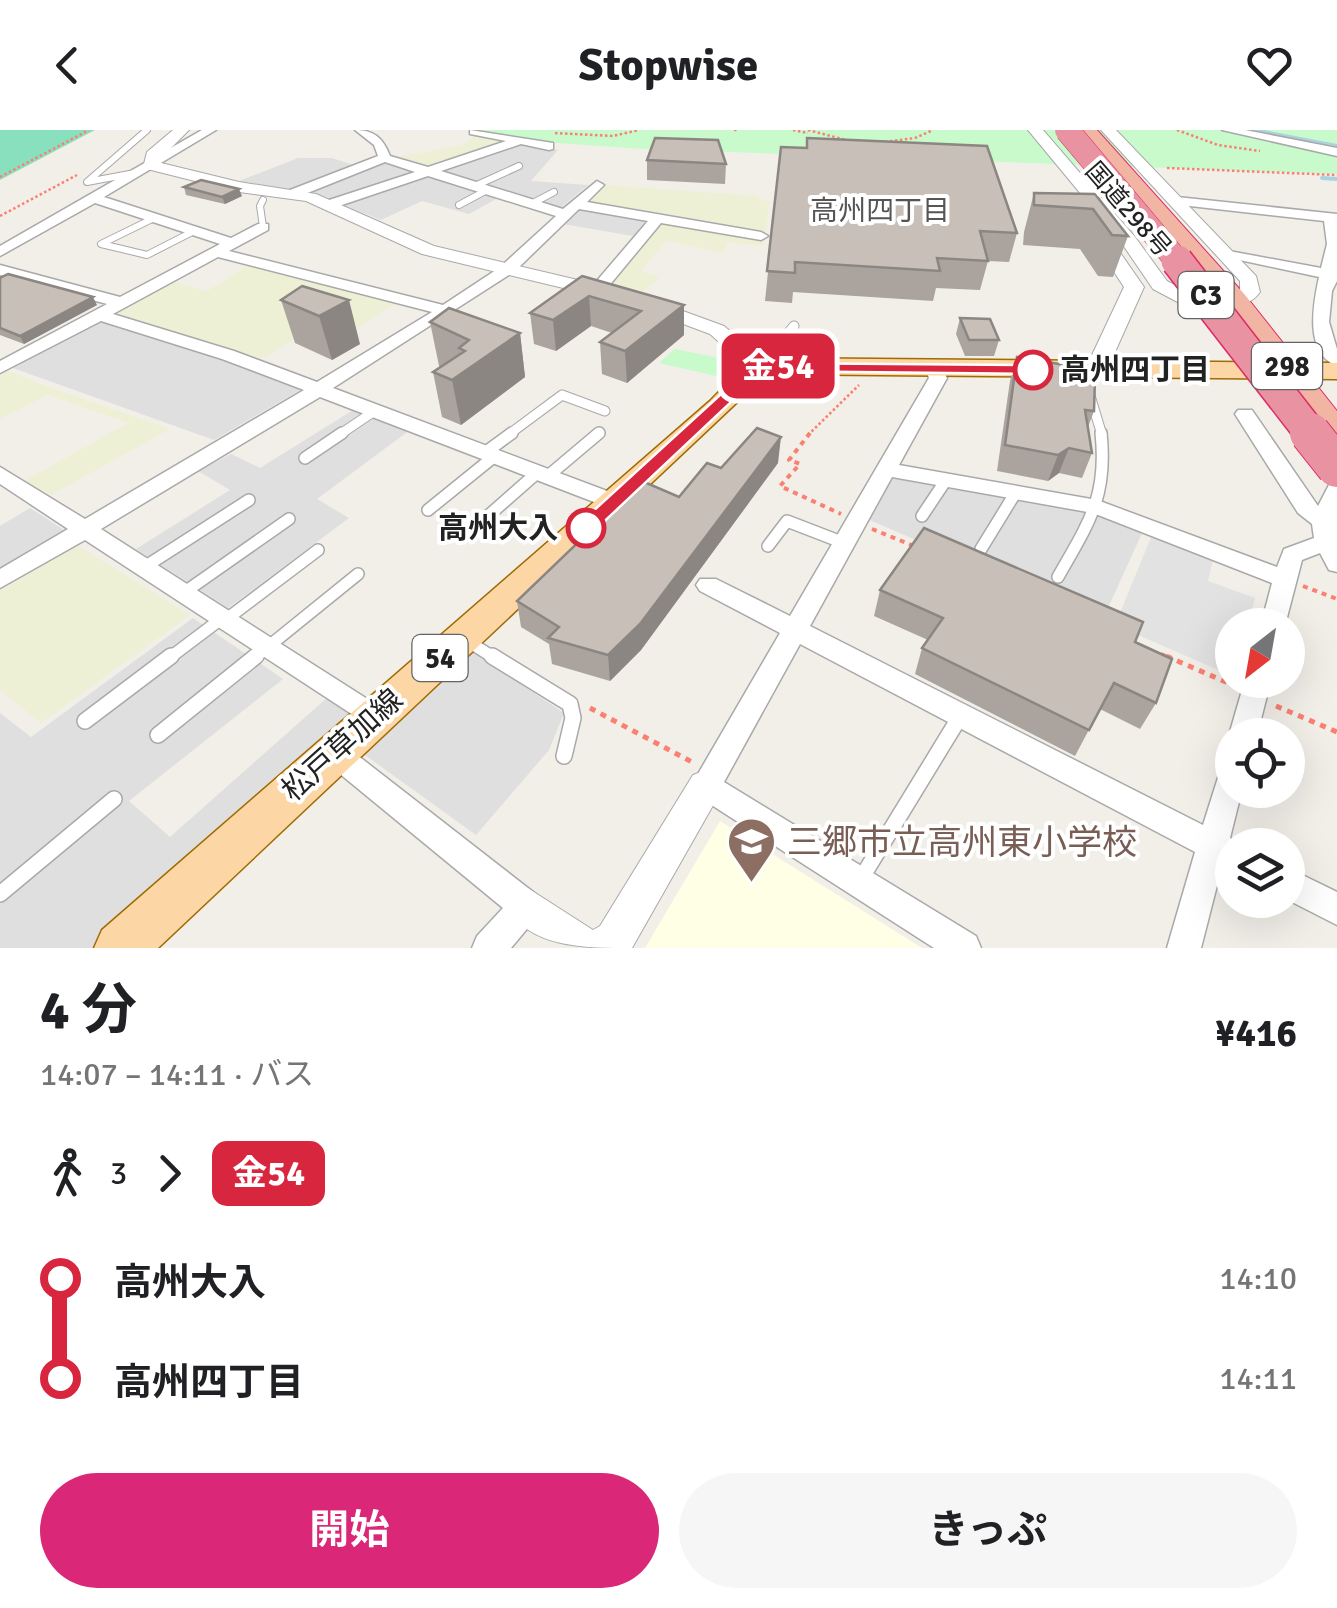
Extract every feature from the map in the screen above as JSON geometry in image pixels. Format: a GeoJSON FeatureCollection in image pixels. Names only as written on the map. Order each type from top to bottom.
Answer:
{"type":"FeatureCollection","features":[{"type":"Feature","properties":{"kind":"highway","name":"国道298号"},"geometry":{"type":"LineString","coordinates":[[1058,130],[1161,244],[1292,371],[1333,424]]}},
{"type":"Feature","properties":{"kind":"highway","name":"C3"},"geometry":{"type":"LineString","coordinates":[[1070,130],[1226,303],[1337,449]]}},
{"type":"Feature","properties":{"kind":"highway","name":"C3"},"geometry":{"type":"LineString","coordinates":[[1070,130],[1136,208],[1337,467]]}},
{"type":"Feature","properties":{"kind":"highway","name":"国道298号"},"geometry":{"type":"LineString","coordinates":[[1086,130],[1150,202],[1224,307],[1252,371],[1337,487]]}},
{"type":"Feature","properties":{"kind":"main road"},"geometry":{"type":"LineString","coordinates":[[760,366],[1337,371]]}},
{"type":"Feature","properties":{"kind":"main road","name":"松戸草加線"},"geometry":{"type":"LineString","coordinates":[[120,948],[760,366]]}},
{"type":"Feature","properties":{"kind":"street"},"geometry":{"type":"LineString","coordinates":[[0,252],[142,169],[152,155],[189,134],[210,130]]}},
{"type":"Feature","properties":{"kind":"street"},"geometry":{"type":"LineString","coordinates":[[361,130],[379,143],[385,158]]}},
{"type":"Feature","properties":{"kind":"street"},"geometry":{"type":"LineString","coordinates":[[1035,130],[1160,285],[1224,307],[1250,292],[1252,285],[1229,256],[1108,130]]}},
{"type":"Feature","properties":{"kind":"street"},"geometry":{"type":"LineString","coordinates":[[1228,130],[1337,152]]}},
{"type":"Feature","properties":{"kind":"street"},"geometry":{"type":"LineString","coordinates":[[1267,130],[1337,144]]}},
{"type":"Feature","properties":{"kind":"street"},"geometry":{"type":"LineString","coordinates":[[474,132],[519,141]]}},
{"type":"Feature","properties":{"kind":"street"},"geometry":{"type":"LineString","coordinates":[[328,205],[519,141],[547,139]]}},
{"type":"Feature","properties":{"kind":"street"},"geometry":{"type":"LineString","coordinates":[[295,193],[385,158],[531,204],[658,218],[761,236]]}},
{"type":"Feature","properties":{"kind":"street"},"geometry":{"type":"LineString","coordinates":[[142,169],[295,193],[428,250],[598,290],[705,323],[760,366]]}},
{"type":"Feature","properties":{"kind":"street"},"geometry":{"type":"LineString","coordinates":[[0,580],[447,311],[508,268],[597,185]]}},
{"type":"Feature","properties":{"kind":"street"},"geometry":{"type":"LineString","coordinates":[[1084,370],[1134,287],[1071,198],[1092,196]]}},
{"type":"Feature","properties":{"kind":"street"},"geometry":{"type":"LineString","coordinates":[[94,198],[231,243]]}},
{"type":"Feature","properties":{"kind":"street"},"geometry":{"type":"LineString","coordinates":[[1177,201],[1334,217],[1333,275],[1320,316],[1328,353],[1337,361]]}},
{"type":"Feature","properties":{"kind":"street"},"geometry":{"type":"LineString","coordinates":[[598,290],[658,218]]}},
{"type":"Feature","properties":{"kind":"street"},"geometry":{"type":"LineString","coordinates":[[0,368],[263,226]]}},
{"type":"Feature","properties":{"kind":"street"},"geometry":{"type":"LineString","coordinates":[[215,252],[447,311]]}},
{"type":"Feature","properties":{"kind":"street"},"geometry":{"type":"LineString","coordinates":[[1229,256],[1333,275]]}},
{"type":"Feature","properties":{"kind":"street"},"geometry":{"type":"LineString","coordinates":[[0,270],[122,303]]}},
{"type":"Feature","properties":{"kind":"street"},"geometry":{"type":"LineString","coordinates":[[100,315],[320,388],[614,502]]}},
{"type":"Feature","properties":{"kind":"street"},"geometry":{"type":"LineString","coordinates":[[604,948],[614,940],[795,630],[938,378],[934,368]]}},
{"type":"Feature","properties":{"kind":"street"},"geometry":{"type":"LineString","coordinates":[[1245,414],[1323,531],[1337,564]]}},
{"type":"Feature","properties":{"kind":"street"},"geometry":{"type":"LineString","coordinates":[[885,469],[1096,507],[1285,579]]}},
{"type":"Feature","properties":{"kind":"street"},"geometry":{"type":"LineString","coordinates":[[0,474],[373,717]]}},
{"type":"Feature","properties":{"kind":"street"},"geometry":{"type":"LineString","coordinates":[[1277,608],[1292,555],[1323,531],[1337,487]]}},
{"type":"Feature","properties":{"kind":"street"},"geometry":{"type":"LineString","coordinates":[[708,586],[1215,846]]}},
{"type":"Feature","properties":{"kind":"street"},"geometry":{"type":"LineString","coordinates":[[333,752],[584,948]]}},
{"type":"Feature","properties":{"kind":"street"},"geometry":{"type":"LineString","coordinates":[[710,779],[964,948]]}},
{"type":"Feature","properties":{"kind":"street"},"geometry":{"type":"LineString","coordinates":[[1184,948],[1215,870]]}},
{"type":"Feature","properties":{"kind":"street"},"geometry":{"type":"LineString","coordinates":[[1305,892],[1337,909]]}},
{"type":"Feature","properties":{"kind":"street"},"geometry":{"type":"LineString","coordinates":[[489,948],[526,906]]}},
{"type":"Feature","properties":{"kind":"lane"},"geometry":{"type":"LineString","coordinates":[[142,169],[96,184],[87,182],[147,130]]}},
{"type":"Feature","properties":{"kind":"lane"},"geometry":{"type":"LineString","coordinates":[[458,204],[519,166]]}},
{"type":"Feature","properties":{"kind":"lane"},"geometry":{"type":"LineString","coordinates":[[531,204],[554,192]]}},
{"type":"Feature","properties":{"kind":"lane"},"geometry":{"type":"LineString","coordinates":[[263,200],[263,226]]}},
{"type":"Feature","properties":{"kind":"lane"},"geometry":{"type":"LineString","coordinates":[[154,218],[101,244],[147,255],[194,231]]}},
{"type":"Feature","properties":{"kind":"lane"},"geometry":{"type":"LineString","coordinates":[[760,366],[794,326]]}},
{"type":"Feature","properties":{"kind":"lane"},"geometry":{"type":"LineString","coordinates":[[1058,577],[1096,507],[1102,460],[1100,419],[1084,370]]}},
{"type":"Feature","properties":{"kind":"lane"},"geometry":{"type":"LineString","coordinates":[[428,510],[562,395],[605,411]]}},
{"type":"Feature","properties":{"kind":"lane"},"geometry":{"type":"LineString","coordinates":[[304,458],[376,410]]}},
{"type":"Feature","properties":{"kind":"lane"},"geometry":{"type":"LineString","coordinates":[[480,523],[599,433]]}},
{"type":"Feature","properties":{"kind":"lane"},"geometry":{"type":"LineString","coordinates":[[922,516],[946,480]]}},
{"type":"Feature","properties":{"kind":"lane"},"geometry":{"type":"LineString","coordinates":[[980,549],[1016,492]]}},
{"type":"Feature","properties":{"kind":"lane"},"geometry":{"type":"LineString","coordinates":[[142,568],[249,500]]}},
{"type":"Feature","properties":{"kind":"lane"},"geometry":{"type":"LineString","coordinates":[[182,594],[289,519]]}},
{"type":"Feature","properties":{"kind":"lane"},"geometry":{"type":"LineString","coordinates":[[768,546],[787,521],[844,543]]}},
{"type":"Feature","properties":{"kind":"lane"},"geometry":{"type":"LineString","coordinates":[[85,721],[318,550]]}},
{"type":"Feature","properties":{"kind":"lane"},"geometry":{"type":"LineString","coordinates":[[158,735],[358,574]]}},
{"type":"Feature","properties":{"kind":"lane"},"geometry":{"type":"LineString","coordinates":[[462,638],[570,704],[573,718],[564,756]]}},
{"type":"Feature","properties":{"kind":"lane"},"geometry":{"type":"LineString","coordinates":[[860,882],[961,715]]}},
{"type":"Feature","properties":{"kind":"lane"},"geometry":{"type":"LineString","coordinates":[[0,894],[114,799]]}},
{"type":"Feature","properties":{"kind":"path"},"geometry":{"type":"LineString","coordinates":[[0,177],[89,130]]}},
{"type":"Feature","properties":{"kind":"path"},"geometry":{"type":"LineString","coordinates":[[616,130],[623,134]]}},
{"type":"Feature","properties":{"kind":"path"},"geometry":{"type":"LineString","coordinates":[[547,139],[639,130]]}},
{"type":"Feature","properties":{"kind":"path"},"geometry":{"type":"LineString","coordinates":[[793,130],[852,140]]}},
{"type":"Feature","properties":{"kind":"path"},"geometry":{"type":"LineString","coordinates":[[808,130],[822,135]]}},
{"type":"Feature","properties":{"kind":"path"},"geometry":{"type":"LineString","coordinates":[[873,142],[915,138],[933,130]]}},
{"type":"Feature","properties":{"kind":"path"},"geometry":{"type":"LineString","coordinates":[[1158,168],[1337,175]]}},
{"type":"Feature","properties":{"kind":"path"},"geometry":{"type":"LineString","coordinates":[[872,368],[872,374],[818,424],[789,460],[800,464],[780,486],[919,548]]}},
{"type":"Feature","properties":{"kind":"path"},"geometry":{"type":"LineString","coordinates":[[1285,579],[1337,598]]}},
{"type":"Feature","properties":{"kind":"path"},"geometry":{"type":"LineString","coordinates":[[1155,651],[1215,674]]}},
{"type":"Feature","properties":{"kind":"path"},"geometry":{"type":"LineString","coordinates":[[1270,698],[1337,732]]}},
{"type":"Feature","properties":{"kind":"path"},"geometry":{"type":"LineString","coordinates":[[570,704],[590,708],[710,779]]}},
{"type":"Feature","properties":{"kind":"shaded area"},"geometry":{"type":"Polygon","coordinates":[[[477,134],[510,142],[453,162],[442,160],[421,167],[392,158],[463,145],[477,134]]]}},
{"type":"Feature","properties":{"kind":"shaded area"},"geometry":{"type":"Polygon","coordinates":[[[522,143],[558,150],[531,181],[588,185],[558,210],[437,172],[522,143]]]}},
{"type":"Feature","properties":{"kind":"shaded area"},"geometry":{"type":"Polygon","coordinates":[[[298,158],[332,158],[357,166],[294,190],[239,181],[298,158]]]}},
{"type":"Feature","properties":{"kind":"shaded area"},"geometry":{"type":"Polygon","coordinates":[[[386,160],[421,173],[335,200],[307,190],[386,160]]]}},
{"type":"Feature","properties":{"kind":"shaded area"},"geometry":{"type":"Polygon","coordinates":[[[427,175],[498,198],[469,214],[422,201],[381,220],[343,205],[427,175]]]}},
{"type":"Feature","properties":{"kind":"shaded area"},"geometry":{"type":"Polygon","coordinates":[[[604,185],[759,196],[758,199],[770,201],[763,246],[729,242],[723,253],[667,241],[641,271],[660,277],[638,295],[607,285],[665,217],[585,202],[604,185]]]}},
{"type":"Feature","properties":{"kind":"shaded area"},"geometry":{"type":"Polygon","coordinates":[[[579,207],[649,219],[633,236],[563,224],[579,207]]]}},
{"type":"Feature","properties":{"kind":"shaded area"},"geometry":{"type":"Polygon","coordinates":[[[250,264],[398,302],[357,329],[326,319],[262,359],[112,313],[169,281],[207,291],[250,264]]]}},
{"type":"Feature","properties":{"kind":"shaded area"},"geometry":{"type":"Polygon","coordinates":[[[101,319],[307,386],[214,440],[13,368],[101,319]]]}},
{"type":"Feature","properties":{"kind":"shaded area"},"geometry":{"type":"Polygon","coordinates":[[[6,370],[170,429],[51,495],[24,481],[128,423],[48,395],[0,419],[0,373],[6,370]]]}},
{"type":"Feature","properties":{"kind":"shaded area"},"geometry":{"type":"Polygon","coordinates":[[[358,407],[410,430],[317,499],[349,518],[228,608],[136,549],[230,490],[198,471],[231,454],[260,468],[358,407]]]}},
{"type":"Feature","properties":{"kind":"shaded area"},"geometry":{"type":"Polygon","coordinates":[[[890,475],[1099,513],[1143,531],[1102,621],[865,518],[890,475]]]}},
{"type":"Feature","properties":{"kind":"shaded area"},"geometry":{"type":"Polygon","coordinates":[[[30,508],[64,530],[0,569],[0,526],[30,508]]]}},
{"type":"Feature","properties":{"kind":"shaded area"},"geometry":{"type":"Polygon","coordinates":[[[1152,535],[1213,560],[1208,581],[1255,598],[1252,608],[1215,608],[1215,669],[1115,625],[1152,535]]]}},
{"type":"Feature","properties":{"kind":"shaded area"},"geometry":{"type":"Polygon","coordinates":[[[77,545],[190,615],[41,723],[0,690],[0,591],[77,545]]]}},
{"type":"Feature","properties":{"kind":"shaded area"},"geometry":{"type":"Polygon","coordinates":[[[193,618],[283,679],[129,801],[170,837],[328,697],[362,717],[108,948],[0,948],[0,713],[31,737],[193,618]]]}},
{"type":"Feature","properties":{"kind":"shaded area"},"geometry":{"type":"Polygon","coordinates":[[[469,649],[564,713],[549,750],[476,835],[365,755],[469,649]]]}},
{"type":"Feature","properties":{"kind":"shaded area","name":"三郷市立高州東小学校"},"geometry":{"type":"Polygon","coordinates":[[[720,821],[922,948],[645,948],[720,821]]]}},
{"type":"Feature","properties":{"kind":"green space"},"geometry":{"type":"Polygon","coordinates":[[[0,130],[95,130],[0,180],[0,130]]]}},
{"type":"Feature","properties":{"kind":"green space"},"geometry":{"type":"Polygon","coordinates":[[[478,130],[1337,130],[1337,174],[645,149],[556,143],[478,130]]]}},
{"type":"Feature","properties":{"kind":"green space"},"geometry":{"type":"Polygon","coordinates":[[[675,349],[739,362],[738,381],[659,363],[675,349]]]}},
{"type":"Feature","properties":{"kind":"building"},"geometry":{"type":"Polygon","coordinates":[[[655,138],[718,140],[726,164],[647,160],[655,138]]]}},
{"type":"Feature","properties":{"kind":"building"},"geometry":{"type":"Polygon","coordinates":[[[807,138],[987,146],[1017,233],[980,231],[988,261],[937,258],[940,271],[795,262],[795,273],[767,271],[781,147],[807,148],[807,138]]]}},
{"type":"Feature","properties":{"kind":"building"},"geometry":{"type":"Polygon","coordinates":[[[201,180],[239,189],[222,197],[184,187],[201,180]]]}},
{"type":"Feature","properties":{"kind":"building"},"geometry":{"type":"Polygon","coordinates":[[[1034,193],[1095,194],[1128,236],[1112,235],[1093,209],[1034,205],[1034,193]]]}},
{"type":"Feature","properties":{"kind":"building"},"geometry":{"type":"Polygon","coordinates":[[[8,274],[93,297],[20,336],[0,328],[0,278],[8,274]]]}},
{"type":"Feature","properties":{"kind":"building"},"geometry":{"type":"Polygon","coordinates":[[[582,276],[684,305],[625,351],[600,342],[641,311],[589,296],[553,320],[530,313],[582,276]]]}},
{"type":"Feature","properties":{"kind":"building"},"geometry":{"type":"Polygon","coordinates":[[[302,286],[349,300],[319,316],[281,300],[302,286]]]}},
{"type":"Feature","properties":{"kind":"building"},"geometry":{"type":"Polygon","coordinates":[[[449,308],[520,333],[452,380],[433,372],[465,351],[459,348],[469,340],[430,322],[449,308]]]}},
{"type":"Feature","properties":{"kind":"building"},"geometry":{"type":"Polygon","coordinates":[[[960,318],[990,319],[999,340],[969,340],[960,318]]]}},
{"type":"Feature","properties":{"kind":"building"},"geometry":{"type":"Polygon","coordinates":[[[1017,357],[1089,369],[1095,379],[1094,411],[1085,410],[1092,453],[1069,448],[1058,455],[1005,445],[1017,357]]]}},
{"type":"Feature","properties":{"kind":"building"},"geometry":{"type":"Polygon","coordinates":[[[757,428],[781,437],[640,624],[608,655],[548,638],[559,627],[517,601],[642,481],[679,497],[707,463],[721,468],[757,428]]]}},
{"type":"Feature","properties":{"kind":"building"},"geometry":{"type":"Polygon","coordinates":[[[924,528],[1143,622],[1135,642],[1172,659],[1156,703],[1114,683],[1089,730],[922,648],[943,618],[880,590],[924,528]]]}},
{"type":"Feature","properties":{"kind":"waterway"},"geometry":{"type":"LineString","coordinates":[[1253,130],[1337,146]]}},
{"type":"Feature","properties":{"kind":"waterway"},"geometry":{"type":"LineString","coordinates":[[1322,178],[1337,179]]}},
{"type":"Feature","properties":{"kind":"bus line","name":"金54"},"geometry":{"type":"LineString","coordinates":[[586,528],[760,366],[1033,370]]}},
{"type":"Feature","properties":{"kind":"place","name":"高州四丁目"},"geometry":{"type":"Point","coordinates":[1033,370]}},
{"type":"Feature","properties":{"kind":"place","name":"高州大入"},"geometry":{"type":"Point","coordinates":[586,528]}},
{"type":"Feature","properties":{"kind":"place","name":"三郷市立高州東小学校"},"geometry":{"type":"Point","coordinates":[752,884]}},
{"type":"Feature","properties":{"kind":"district","name":"高州四丁目"},"geometry":{"type":"Point","coordinates":[880,210]}}]}
